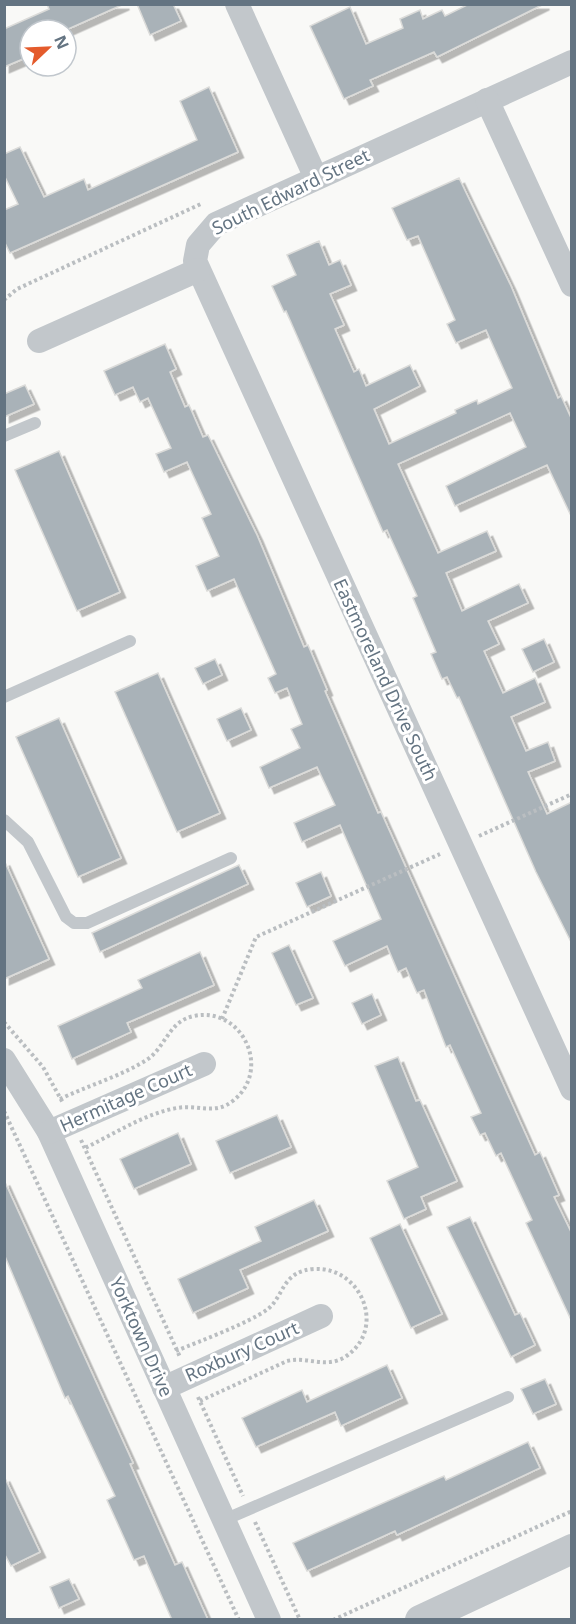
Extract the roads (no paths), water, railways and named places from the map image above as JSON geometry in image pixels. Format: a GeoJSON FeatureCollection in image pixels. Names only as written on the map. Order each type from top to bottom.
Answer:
{"type":"FeatureCollection","features":[{"type":"Feature","properties":{"kind":"street"},"geometry":{"type":"LineString","coordinates":[[237,4],[316,178]]}},
{"type":"Feature","properties":{"kind":"street","name":"South Edward Street"},"geometry":{"type":"LineString","coordinates":[[198,270],[195,252],[208,230],[216,224],[572,62]]}},
{"type":"Feature","properties":{"kind":"street"},"geometry":{"type":"LineString","coordinates":[[488,100],[572,285]]}},
{"type":"Feature","properties":{"kind":"street"},"geometry":{"type":"LineString","coordinates":[[39,341],[198,270]]}},
{"type":"Feature","properties":{"kind":"street","name":"Eastmoreland Drive South"},"geometry":{"type":"LineString","coordinates":[[198,270],[572,1089]]}},
{"type":"Feature","properties":{"kind":"street","name":"Yorktown Drive"},"geometry":{"type":"LineString","coordinates":[[4,1060],[49,1132],[269,1620]]}},
{"type":"Feature","properties":{"kind":"street","name":"Hermitage Court"},"geometry":{"type":"LineString","coordinates":[[49,1132],[204,1064]]}},
{"type":"Feature","properties":{"kind":"street","name":"Roxbury Court"},"geometry":{"type":"LineString","coordinates":[[164,1388],[321,1316]]}},
{"type":"Feature","properties":{"kind":"street"},"geometry":{"type":"LineString","coordinates":[[420,1620],[572,1549]]}},
{"type":"Feature","properties":{"kind":"lane"},"geometry":{"type":"LineString","coordinates":[[4,436],[35,423]]}},
{"type":"Feature","properties":{"kind":"lane"},"geometry":{"type":"LineString","coordinates":[[4,697],[130,641]]}},
{"type":"Feature","properties":{"kind":"lane"},"geometry":{"type":"LineString","coordinates":[[4,820],[28,842],[66,917],[74,923],[87,923],[231,858]]}},
{"type":"Feature","properties":{"kind":"lane"},"geometry":{"type":"LineString","coordinates":[[224,1520],[508,1397]]}}]}
